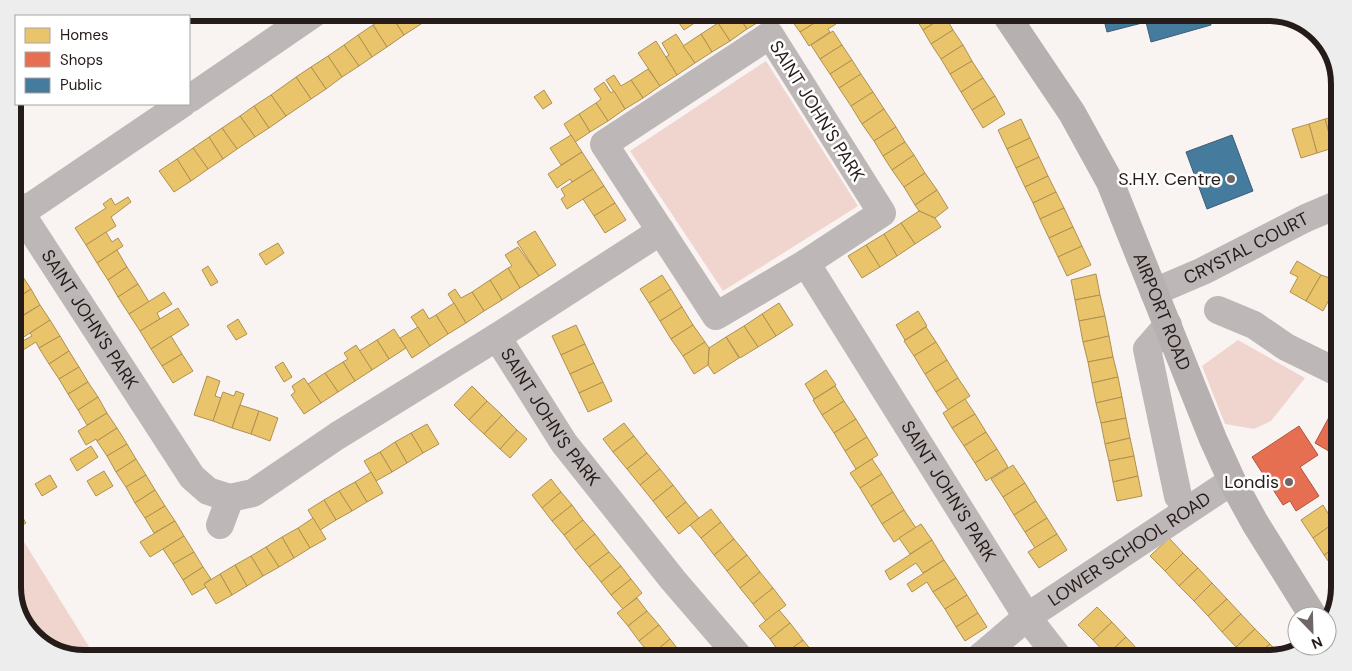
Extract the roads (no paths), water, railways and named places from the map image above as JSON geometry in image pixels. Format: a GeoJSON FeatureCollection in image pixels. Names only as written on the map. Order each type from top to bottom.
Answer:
{"type":"FeatureCollection","features":[{"type":"Feature","properties":{"kind":"main road","name":"AIRPORT ROAD"},"geometry":{"type":"LineString","coordinates":[[1010,21],[1072,113],[1110,182],[1232,481],[1255,523],[1306,606]]}},
{"type":"Feature","properties":{"kind":"street"},"geometry":{"type":"LineString","coordinates":[[190,98],[303,21]]}},
{"type":"Feature","properties":{"kind":"street","name":"SAINT JOHN'S PARK"},"geometry":{"type":"LineString","coordinates":[[770,35],[882,213],[806,263],[716,316],[661,231],[604,144],[770,35]]}},
{"type":"Feature","properties":{"kind":"street","name":"SAINT JOHN'S PARK"},"geometry":{"type":"LineString","coordinates":[[21,205],[180,105]]}},
{"type":"Feature","properties":{"kind":"street","name":"CRYSTAL COURT"},"geometry":{"type":"LineString","coordinates":[[1154,292],[1202,271],[1306,218],[1331,207]]}},
{"type":"Feature","properties":{"kind":"street","name":"SAINT JOHN'S PARK"},"geometry":{"type":"LineString","coordinates":[[21,213],[192,477],[208,491],[230,498],[253,493],[337,436],[497,337],[661,231]]}},
{"type":"Feature","properties":{"kind":"street","name":"SAINT JOHN'S PARK"},"geometry":{"type":"LineString","coordinates":[[806,263],[1027,617]]}},
{"type":"Feature","properties":{"kind":"street"},"geometry":{"type":"LineString","coordinates":[[1218,310],[1254,325],[1286,347],[1331,369]]}},
{"type":"Feature","properties":{"kind":"street"},"geometry":{"type":"LineString","coordinates":[[1168,326],[1147,349],[1178,496]]}},
{"type":"Feature","properties":{"kind":"street","name":"SAINT JOHN'S PARK"},"geometry":{"type":"LineString","coordinates":[[497,337],[564,443],[673,580],[733,650]]}},
{"type":"Feature","properties":{"kind":"street","name":"LOWER SCHOOL ROAD"},"geometry":{"type":"LineString","coordinates":[[988,650],[1027,617],[1232,481]]}},
{"type":"Feature","properties":{"kind":"street"},"geometry":{"type":"LineString","coordinates":[[220,524],[230,498]]}},
{"type":"Feature","properties":{"kind":"street"},"geometry":{"type":"LineString","coordinates":[[1027,617],[1053,650]]}},
{"type":"Feature","properties":{"kind":"place","name":"S.H.Y. Centre"},"geometry":{"type":"Point","coordinates":[1231,179]}},
{"type":"Feature","properties":{"kind":"place","name":"Londis"},"geometry":{"type":"Point","coordinates":[1289,482]}}]}
